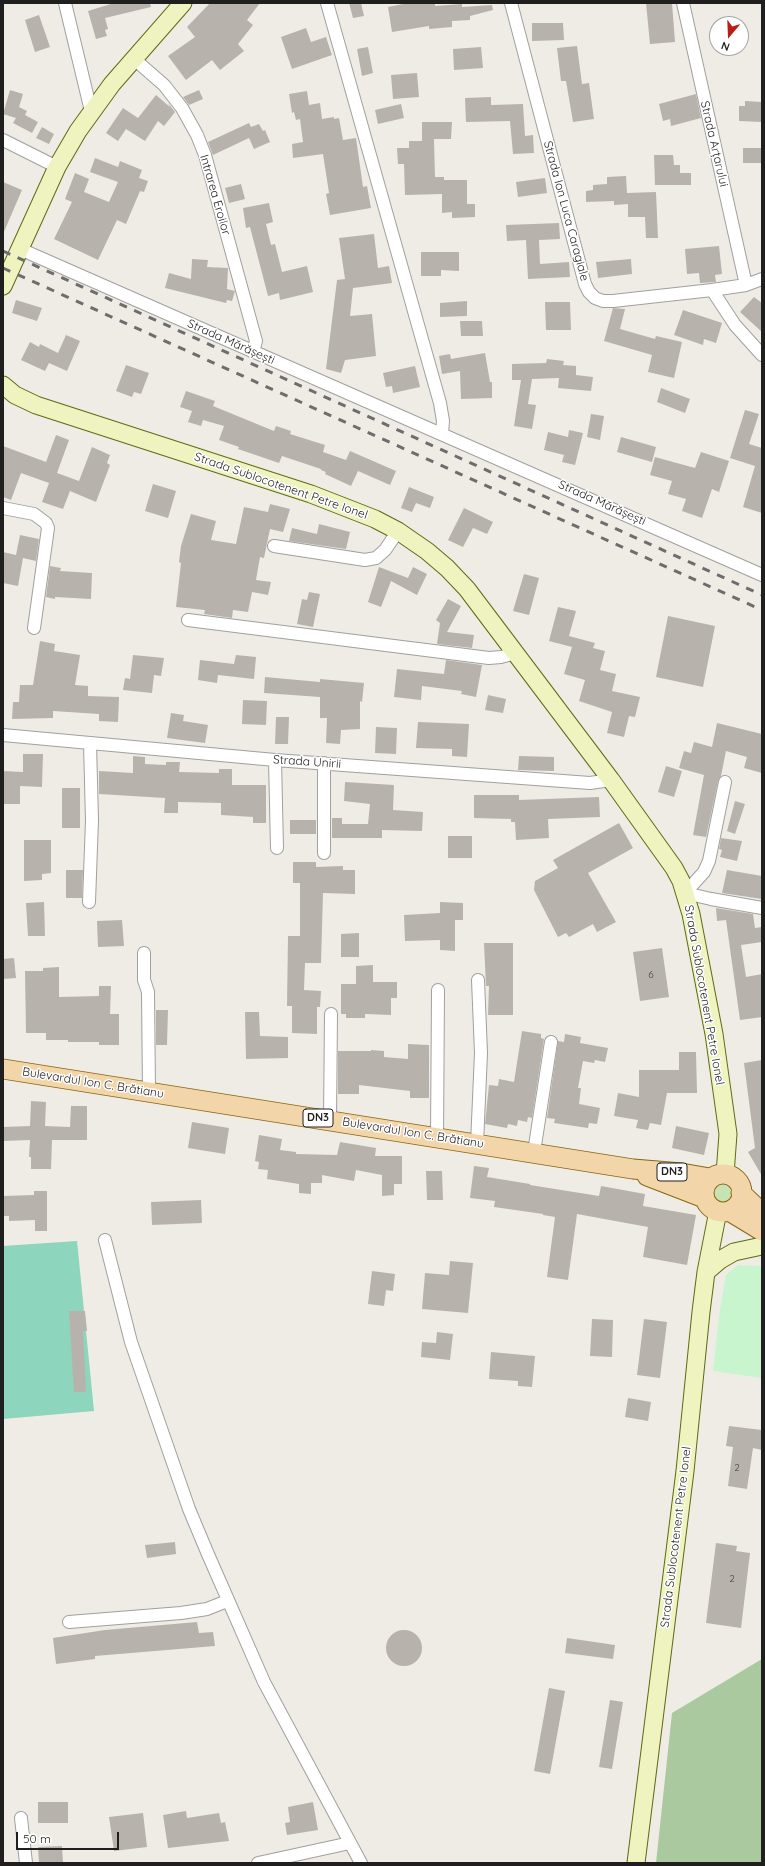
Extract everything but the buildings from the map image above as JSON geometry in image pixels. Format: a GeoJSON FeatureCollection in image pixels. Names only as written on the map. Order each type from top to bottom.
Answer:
{"type":"FeatureCollection","features":[{"type":"Feature","properties":{"kind":"main road"},"geometry":{"type":"LineString","coordinates":[[3,286],[58,167],[91,111],[133,58],[183,3]]}},
{"type":"Feature","properties":{"kind":"main road","name":"Strada Sublocotenent Petre Ionel"},"geometry":{"type":"LineString","coordinates":[[3,385],[15,394],[36,405],[342,505],[398,531],[427,551],[447,568],[483,609],[611,780],[674,868],[685,893],[701,961],[721,1084],[728,1134],[718,1176]]}},
{"type":"Feature","properties":{"kind":"main road","name":"Bulevardul Ion C. Brătianu"},"geometry":{"type":"LineString","coordinates":[[3,1069],[534,1152],[633,1169],[718,1176]]}},
{"type":"Feature","properties":{"kind":"main road","name":"Bulevardul Ion C. Brătianu"},"geometry":{"type":"LineString","coordinates":[[633,1169],[704,1198]]}},
{"type":"Feature","properties":{"kind":"main road"},"geometry":{"type":"LineString","coordinates":[[762,1213],[742,1193],[739,1183],[730,1176],[718,1176],[704,1187],[704,1198],[712,1209],[724,1211],[762,1231]]}},
{"type":"Feature","properties":{"kind":"main road"},"geometry":{"type":"LineString","coordinates":[[724,1211],[738,1204],[742,1193]]}},
{"type":"Feature","properties":{"kind":"main road","name":"Strada Sublocotenent Petre Ionel"},"geometry":{"type":"LineString","coordinates":[[636,1863],[685,1471],[706,1272],[724,1211]]}},
{"type":"Feature","properties":{"kind":"main road"},"geometry":{"type":"LineString","coordinates":[[706,1272],[720,1260],[734,1252],[762,1246]]}},
{"type":"Feature","properties":{"kind":"street"},"geometry":{"type":"LineString","coordinates":[[65,3],[91,111]]}},
{"type":"Feature","properties":{"kind":"street"},"geometry":{"type":"LineString","coordinates":[[327,3],[440,403],[443,421],[442,433]]}},
{"type":"Feature","properties":{"kind":"street","name":"Strada Ion Luca Caragiale"},"geometry":{"type":"LineString","coordinates":[[511,3],[589,292],[595,298],[603,301],[712,290],[746,285],[762,280]]}},
{"type":"Feature","properties":{"kind":"street","name":"Strada Arțarului"},"geometry":{"type":"LineString","coordinates":[[683,3],[746,285]]}},
{"type":"Feature","properties":{"kind":"street","name":"Intrarea Eroilor"},"geometry":{"type":"LineString","coordinates":[[133,58],[164,85],[182,108],[197,135],[205,155],[256,341],[252,352]]}},
{"type":"Feature","properties":{"kind":"street"},"geometry":{"type":"LineString","coordinates":[[3,140],[58,167]]}},
{"type":"Feature","properties":{"kind":"street","name":"Strada Mărășești"},"geometry":{"type":"LineString","coordinates":[[20,249],[252,352],[442,433],[762,575]]}},
{"type":"Feature","properties":{"kind":"street"},"geometry":{"type":"LineString","coordinates":[[712,290],[735,325],[762,355]]}},
{"type":"Feature","properties":{"kind":"street"},"geometry":{"type":"LineString","coordinates":[[3,508],[34,514],[46,522],[48,528],[34,628]]}},
{"type":"Feature","properties":{"kind":"street"},"geometry":{"type":"LineString","coordinates":[[274,546],[365,560],[376,558],[385,550],[398,531]]}},
{"type":"Feature","properties":{"kind":"street"},"geometry":{"type":"LineString","coordinates":[[188,620],[489,658],[501,657],[516,653]]}},
{"type":"Feature","properties":{"kind":"street","name":"Strada Unirii"},"geometry":{"type":"LineString","coordinates":[[3,735],[275,760],[590,783],[611,780]]}},
{"type":"Feature","properties":{"kind":"street"},"geometry":{"type":"LineString","coordinates":[[89,902],[92,820],[90,743]]}},
{"type":"Feature","properties":{"kind":"street"},"geometry":{"type":"LineString","coordinates":[[275,760],[277,848]]}},
{"type":"Feature","properties":{"kind":"street"},"geometry":{"type":"LineString","coordinates":[[324,763],[324,853]]}},
{"type":"Feature","properties":{"kind":"street"},"geometry":{"type":"LineString","coordinates":[[725,782],[709,861],[704,872],[685,893],[762,908]]}},
{"type":"Feature","properties":{"kind":"street"},"geometry":{"type":"LineString","coordinates":[[144,954],[144,980],[148,992],[150,1092]]}},
{"type":"Feature","properties":{"kind":"street"},"geometry":{"type":"LineString","coordinates":[[478,980],[482,1053],[478,1144]]}},
{"type":"Feature","properties":{"kind":"street"},"geometry":{"type":"LineString","coordinates":[[437,1137],[438,990]]}},
{"type":"Feature","properties":{"kind":"street"},"geometry":{"type":"LineString","coordinates":[[330,1120],[331,1014]]}},
{"type":"Feature","properties":{"kind":"street"},"geometry":{"type":"LineString","coordinates":[[534,1152],[551,1042]]}},
{"type":"Feature","properties":{"kind":"street"},"geometry":{"type":"LineString","coordinates":[[105,1240],[131,1342],[189,1509],[227,1601],[264,1682],[361,1863]]}},
{"type":"Feature","properties":{"kind":"street"},"geometry":{"type":"LineString","coordinates":[[69,1622],[207,1609],[227,1601]]}},
{"type":"Feature","properties":{"kind":"street"},"geometry":{"type":"LineString","coordinates":[[21,1818],[26,1863]]}},
{"type":"Feature","properties":{"kind":"street"},"geometry":{"type":"LineString","coordinates":[[258,1863],[350,1842]]}},
{"type":"Feature","properties":{"kind":"green space"},"geometry":{"type":"Polygon","coordinates":[[[722,1179],[731,1183],[735,1192],[731,1201],[722,1205],[713,1201],[709,1192],[713,1183],[722,1179]]]}},
{"type":"Feature","properties":{"kind":"green space"},"geometry":{"type":"Polygon","coordinates":[[[77,1241],[94,1411],[3,1419],[3,1246],[77,1241]]]}},
{"type":"Feature","properties":{"kind":"green space"},"geometry":{"type":"Polygon","coordinates":[[[738,1265],[762,1266],[762,1378],[713,1371],[720,1309],[726,1275],[738,1265]]]}},
{"type":"Feature","properties":{"kind":"green space"},"geometry":{"type":"Polygon","coordinates":[[[762,1659],[762,1863],[656,1863],[672,1713],[762,1659]]]}},
{"type":"Feature","properties":{"kind":"railway"},"geometry":{"type":"LineString","coordinates":[[3,251],[762,595]]}},
{"type":"Feature","properties":{"kind":"railway"},"geometry":{"type":"LineString","coordinates":[[3,268],[762,610]]}}]}
